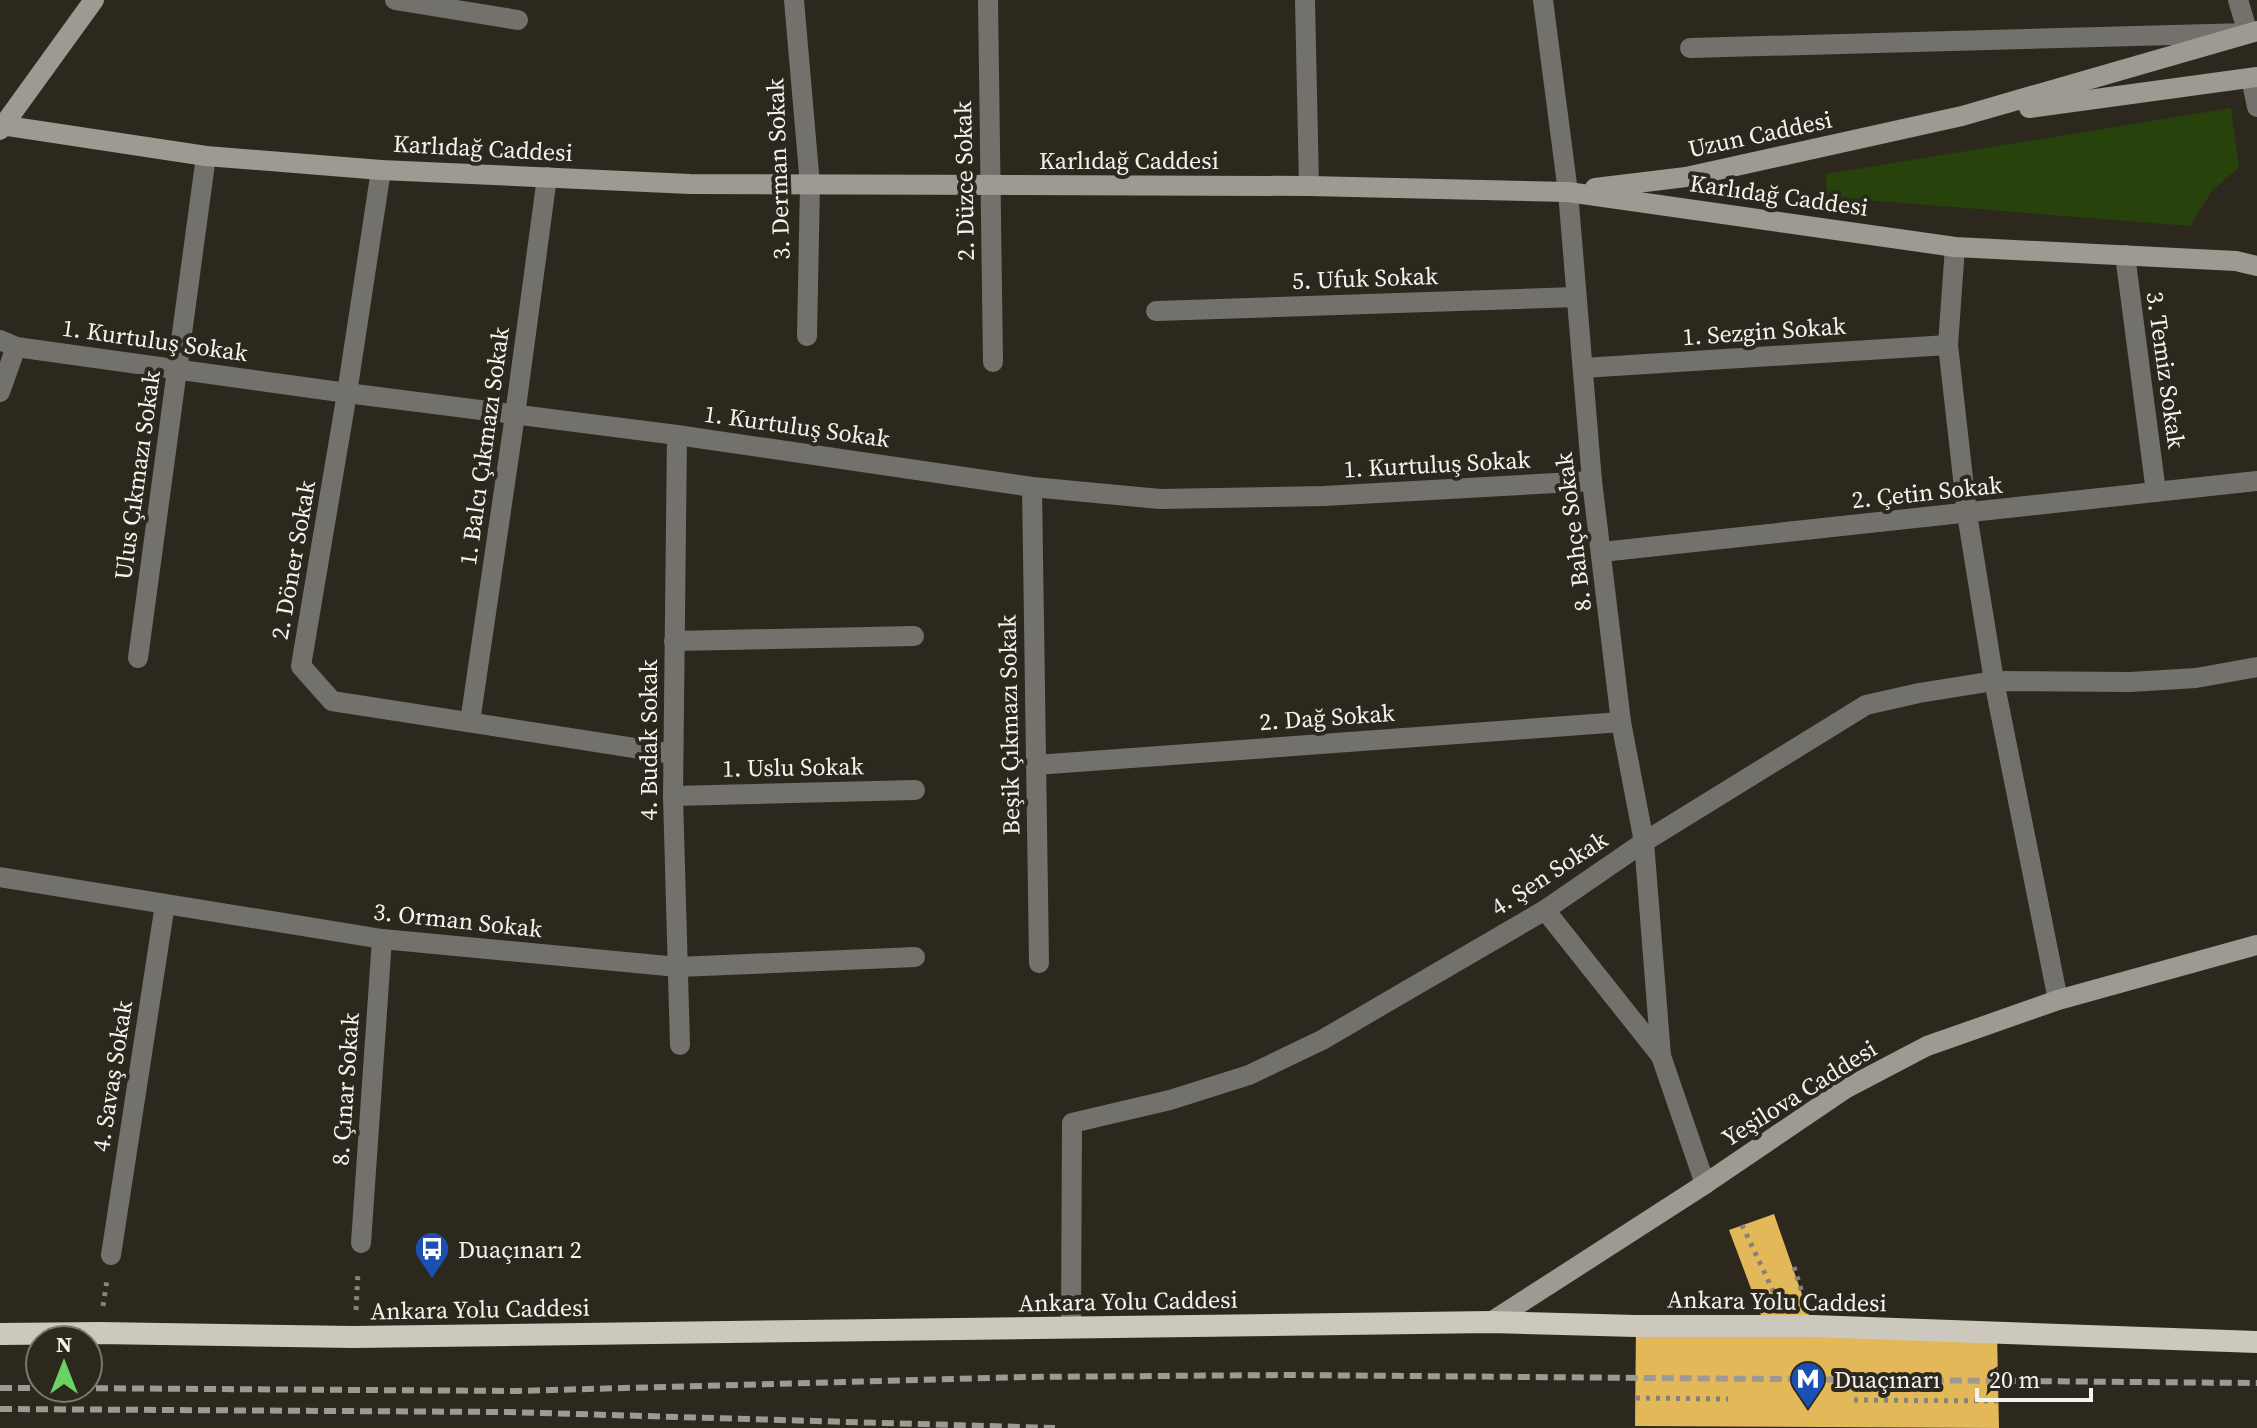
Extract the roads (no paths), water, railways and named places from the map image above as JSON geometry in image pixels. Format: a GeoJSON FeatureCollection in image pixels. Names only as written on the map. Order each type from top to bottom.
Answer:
{"type":"FeatureCollection","features":[{"type":"Feature","properties":{"kind":"highway","name":"Ankara Yolu Caddesi"},"geometry":{"type":"LineString","coordinates":[[0,1334],[353,1337],[1491,1322],[1813,1326],[2257,1342]]}},
{"type":"Feature","properties":{"kind":"main road"},"geometry":{"type":"LineString","coordinates":[[1,127],[94,0]]}},
{"type":"Feature","properties":{"kind":"main road","name":"Uzun Caddesi"},"geometry":{"type":"LineString","coordinates":[[1568,192],[1686,177],[1962,116],[2252,32]]}},
{"type":"Feature","properties":{"kind":"main road","name":"Uzun Caddesi"},"geometry":{"type":"LineString","coordinates":[[1962,116],[2254,78]]}},
{"type":"Feature","properties":{"kind":"main road","name":"Karlıdağ Caddesi"},"geometry":{"type":"LineString","coordinates":[[1,127],[206,156],[381,170],[690,184],[1309,186],[1568,192],[1955,247],[2236,261],[2257,266]]}},
{"type":"Feature","properties":{"kind":"main road","name":"Yeşilova Caddesi"},"geometry":{"type":"LineString","coordinates":[[1491,1322],[1845,1089],[1927,1046],[2058,1000],[2257,945]]}},
{"type":"Feature","properties":{"kind":"street"},"geometry":{"type":"LineString","coordinates":[[79,0],[79,22]]}},
{"type":"Feature","properties":{"kind":"street"},"geometry":{"type":"LineString","coordinates":[[395,0],[518,20]]}},
{"type":"Feature","properties":{"kind":"street","name":"3. Derman Sokak"},"geometry":{"type":"LineString","coordinates":[[794,0],[810,185],[807,336]]}},
{"type":"Feature","properties":{"kind":"street","name":"2. Düzce Sokak"},"geometry":{"type":"LineString","coordinates":[[988,0],[993,362]]}},
{"type":"Feature","properties":{"kind":"street"},"geometry":{"type":"LineString","coordinates":[[1305,0],[1309,186]]}},
{"type":"Feature","properties":{"kind":"street","name":"8. Bahçe Sokak"},"geometry":{"type":"LineString","coordinates":[[1543,0],[1568,192],[1592,481],[1621,722],[1644,842],[1661,1056],[1705,1184]]}},
{"type":"Feature","properties":{"kind":"street"},"geometry":{"type":"LineString","coordinates":[[1690,48],[2252,32],[2238,0]]}},
{"type":"Feature","properties":{"kind":"street"},"geometry":{"type":"LineString","coordinates":[[2254,78],[2257,107]]}},
{"type":"Feature","properties":{"kind":"street","name":"Ulus Çıkmazı Sokak"},"geometry":{"type":"LineString","coordinates":[[138,658],[206,156]]}},
{"type":"Feature","properties":{"kind":"street","name":"2. Döner Sokak"},"geometry":{"type":"LineString","coordinates":[[381,170],[301,666],[332,701],[673,754]]}},
{"type":"Feature","properties":{"kind":"street","name":"1. Balcı Çıkmazı Sokak"},"geometry":{"type":"LineString","coordinates":[[470,722],[547,177]]}},
{"type":"Feature","properties":{"kind":"street"},"geometry":{"type":"LineString","coordinates":[[1955,247],[1948,345],[1967,514],[1994,681],[2058,1000]]}},
{"type":"Feature","properties":{"kind":"street","name":"3. Temiz Sokak"},"geometry":{"type":"LineString","coordinates":[[2125,255],[2156,492]]}},
{"type":"Feature","properties":{"kind":"street","name":"5. Ufuk Sokak"},"geometry":{"type":"LineString","coordinates":[[1156,311],[1576,297]]}},
{"type":"Feature","properties":{"kind":"street"},"geometry":{"type":"LineString","coordinates":[[0,392],[8,343]]}},
{"type":"Feature","properties":{"kind":"street","name":"1. Kurtuluş Sokak"},"geometry":{"type":"LineString","coordinates":[[8,343],[177,370],[677,435],[1032,487],[1160,499],[1324,496],[1592,481]]}},
{"type":"Feature","properties":{"kind":"street","name":"1. Sezgin Sokak"},"geometry":{"type":"LineString","coordinates":[[1583,368],[1948,345]]}},
{"type":"Feature","properties":{"kind":"street","name":"4. Budak Sokak"},"geometry":{"type":"LineString","coordinates":[[677,435],[673,796],[680,1045]]}},
{"type":"Feature","properties":{"kind":"street","name":"2. Çetin Sokak"},"geometry":{"type":"LineString","coordinates":[[1602,552],[2257,481]]}},
{"type":"Feature","properties":{"kind":"street","name":"Beşik Çıkmazı Sokak"},"geometry":{"type":"LineString","coordinates":[[1032,487],[1039,963]]}},
{"type":"Feature","properties":{"kind":"street"},"geometry":{"type":"LineString","coordinates":[[674,641],[914,636]]}},
{"type":"Feature","properties":{"kind":"street","name":"4. Şen Sokak"},"geometry":{"type":"LineString","coordinates":[[1071,1328],[1072,1123],[1170,1100],[1249,1075],[1322,1040],[1545,910],[1644,842],[1866,705],[1994,681],[2130,682],[2196,678],[2257,667]]}},
{"type":"Feature","properties":{"kind":"street","name":"2. Dağ Sokak"},"geometry":{"type":"LineString","coordinates":[[1036,765],[1621,722]]}},
{"type":"Feature","properties":{"kind":"street","name":"1. Uslu Sokak"},"geometry":{"type":"LineString","coordinates":[[673,796],[915,790]]}},
{"type":"Feature","properties":{"kind":"street","name":"3. Orman Sokak"},"geometry":{"type":"LineString","coordinates":[[0,877],[382,939],[678,967],[915,957]]}},
{"type":"Feature","properties":{"kind":"street","name":"4. Savaş Sokak"},"geometry":{"type":"LineString","coordinates":[[111,1255],[165,904]]}},
{"type":"Feature","properties":{"kind":"street","name":"8. Bahçe Sokak"},"geometry":{"type":"LineString","coordinates":[[1545,910],[1661,1056]]}},
{"type":"Feature","properties":{"kind":"street","name":"8. Çınar Sokak"},"geometry":{"type":"LineString","coordinates":[[361,1243],[382,939]]}},
{"type":"Feature","properties":{"kind":"railway"},"geometry":{"type":"LineString","coordinates":[[104,1388],[516,1391],[1026,1377],[1287,1375],[2257,1383]]}},
{"type":"Feature","properties":{"kind":"railway"},"geometry":{"type":"LineString","coordinates":[[0,1388],[24,1388]]}},
{"type":"Feature","properties":{"kind":"railway"},"geometry":{"type":"LineString","coordinates":[[0,1409],[507,1412],[1055,1428]]}},
{"type":"Feature","properties":{"kind":"place","name":"Duaçınarı 2"},"geometry":{"type":"Point","coordinates":[432,1280]}},
{"type":"Feature","properties":{"kind":"place","name":"Duaçınarı"},"geometry":{"type":"Point","coordinates":[1808,1410]}}]}
